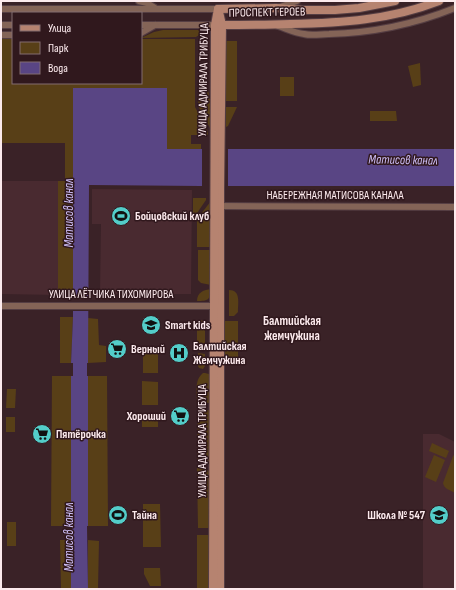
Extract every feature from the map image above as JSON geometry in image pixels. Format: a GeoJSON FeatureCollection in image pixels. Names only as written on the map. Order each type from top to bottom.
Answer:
{"type":"FeatureCollection","features":[{"type":"Feature","properties":{"kind":"street"},"geometry":{"type":"LineString","coordinates":[[140,1],[147,3],[156,9]]}},
{"type":"Feature","properties":{"kind":"street"},"geometry":{"type":"LineString","coordinates":[[276,8],[297,1]]}},
{"type":"Feature","properties":{"kind":"street","name":"ПРОСПЕКТ ГЕРОЕВ"},"geometry":{"type":"LineString","coordinates":[[1,9],[276,8],[335,10],[359,8],[395,1]]}},
{"type":"Feature","properties":{"kind":"street","name":"ПРОСПЕКТ ГЕРОЕВ"},"geometry":{"type":"LineString","coordinates":[[142,25],[275,25],[336,23],[408,11],[439,1]]}},
{"type":"Feature","properties":{"kind":"street"},"geometry":{"type":"LineString","coordinates":[[275,25],[306,35],[362,32],[412,22],[455,8]]}},
{"type":"Feature","properties":{"kind":"street","name":"УЛИЦА АДМИРАЛА ТРИБУЦА"},"geometry":{"type":"LineString","coordinates":[[218,9],[217,306],[220,589]]}},
{"type":"Feature","properties":{"kind":"street"},"geometry":{"type":"LineString","coordinates":[[1,25],[12,25]]}},
{"type":"Feature","properties":{"kind":"street"},"geometry":{"type":"LineString","coordinates":[[142,32],[156,25]]}},
{"type":"Feature","properties":{"kind":"street"},"geometry":{"type":"LineString","coordinates":[[1,35],[12,35]]}},
{"type":"Feature","properties":{"kind":"street","name":"НАБЕРЕЖНАЯ МАТИСОВА КАНАЛА"},"geometry":{"type":"LineString","coordinates":[[217,206],[455,207]]}},
{"type":"Feature","properties":{"kind":"street","name":"УЛИЦА ЛЁТЧИКА ТИХОМИРОВА"},"geometry":{"type":"LineString","coordinates":[[1,306],[217,306]]}},
{"type":"Feature","properties":{"kind":"street","name":"УЛИЦА АДМИРАЛА ТРИБУЦА"},"geometry":{"type":"LineString","coordinates":[[213,589],[217,306]]}},
{"type":"Feature","properties":{"kind":"shaded area"},"geometry":{"type":"Polygon","coordinates":[[[1,181],[58,181],[58,295],[1,294],[1,181]]]}},
{"type":"Feature","properties":{"kind":"shaded area"},"geometry":{"type":"Polygon","coordinates":[[[92,189],[192,190],[191,294],[100,295],[101,224],[92,224],[92,189]]]}},
{"type":"Feature","properties":{"kind":"shaded area","name":"Школа № 547"},"geometry":{"type":"Polygon","coordinates":[[[423,434],[439,434],[455,442],[455,589],[423,589],[423,434]]]}},
{"type":"Feature","properties":{"kind":"green space"},"geometry":{"type":"Polygon","coordinates":[[[163,30],[199,30],[199,35],[196,37],[142,38],[154,32],[163,30]]]}},
{"type":"Feature","properties":{"kind":"green space"},"geometry":{"type":"Polygon","coordinates":[[[1,39],[12,39],[12,84],[142,84],[142,39],[195,39],[195,107],[208,132],[208,135],[191,135],[191,144],[201,144],[201,149],[167,149],[73,88],[73,210],[67,210],[67,222],[73,222],[73,296],[59,297],[58,295],[58,181],[65,181],[65,143],[1,143],[1,39]]]}},
{"type":"Feature","properties":{"kind":"green space"},"geometry":{"type":"Polygon","coordinates":[[[226,41],[237,41],[237,101],[226,101],[226,41]]]}},
{"type":"Feature","properties":{"kind":"green space"},"geometry":{"type":"Polygon","coordinates":[[[420,63],[421,85],[413,87],[408,66],[420,63]]]}},
{"type":"Feature","properties":{"kind":"green space"},"geometry":{"type":"Polygon","coordinates":[[[280,77],[294,77],[294,96],[280,96],[280,77]]]}},
{"type":"Feature","properties":{"kind":"green space"},"geometry":{"type":"Polygon","coordinates":[[[199,90],[208,90],[211,105],[210,128],[198,106],[199,90]]]}},
{"type":"Feature","properties":{"kind":"green space"},"geometry":{"type":"Polygon","coordinates":[[[226,107],[237,107],[228,126],[226,127],[226,107]]]}},
{"type":"Feature","properties":{"kind":"green space"},"geometry":{"type":"Polygon","coordinates":[[[370,111],[396,111],[397,121],[370,121],[370,111]]]}},
{"type":"Feature","properties":{"kind":"green space"},"geometry":{"type":"Polygon","coordinates":[[[193,198],[206,198],[206,200],[193,219],[193,198]]]}},
{"type":"Feature","properties":{"kind":"green space"},"geometry":{"type":"Polygon","coordinates":[[[211,201],[211,247],[197,247],[197,219],[211,201]]]}},
{"type":"Feature","properties":{"kind":"green space"},"geometry":{"type":"Polygon","coordinates":[[[198,250],[211,250],[211,285],[201,283],[198,280],[198,250]]]}},
{"type":"Feature","properties":{"kind":"green space"},"geometry":{"type":"Polygon","coordinates":[[[211,289],[208,299],[204,301],[197,301],[198,295],[203,291],[211,289]]]}},
{"type":"Feature","properties":{"kind":"green space"},"geometry":{"type":"Polygon","coordinates":[[[229,290],[235,292],[238,298],[238,312],[234,316],[229,316],[229,290]]]}},
{"type":"Feature","properties":{"kind":"green space"},"geometry":{"type":"Polygon","coordinates":[[[60,317],[73,317],[71,363],[60,363],[60,317]]]}},
{"type":"Feature","properties":{"kind":"green space"},"geometry":{"type":"Polygon","coordinates":[[[88,318],[98,319],[99,345],[106,346],[106,362],[88,363],[88,318]]]}},
{"type":"Feature","properties":{"kind":"green space"},"geometry":{"type":"Polygon","coordinates":[[[200,320],[205,322],[205,350],[197,350],[197,323],[200,320]]]}},
{"type":"Feature","properties":{"kind":"green space"},"geometry":{"type":"Polygon","coordinates":[[[225,321],[238,321],[238,364],[228,364],[225,361],[225,321]]]}},
{"type":"Feature","properties":{"kind":"green space"},"geometry":{"type":"Polygon","coordinates":[[[143,352],[158,353],[158,373],[143,373],[143,352]]]}},
{"type":"Feature","properties":{"kind":"green space"},"geometry":{"type":"Polygon","coordinates":[[[198,353],[205,354],[205,366],[203,369],[199,368],[198,366],[198,353]]]}},
{"type":"Feature","properties":{"kind":"green space"},"geometry":{"type":"Polygon","coordinates":[[[203,373],[209,374],[211,383],[211,403],[197,403],[197,383],[198,379],[203,373]]]}},
{"type":"Feature","properties":{"kind":"green space"},"geometry":{"type":"Polygon","coordinates":[[[52,376],[71,376],[71,526],[51,526],[52,376]]]}},
{"type":"Feature","properties":{"kind":"green space"},"geometry":{"type":"Polygon","coordinates":[[[88,376],[107,376],[108,526],[88,526],[88,376]]]}},
{"type":"Feature","properties":{"kind":"green space"},"geometry":{"type":"Polygon","coordinates":[[[142,381],[158,382],[158,405],[142,405],[142,381]]]}},
{"type":"Feature","properties":{"kind":"green space"},"geometry":{"type":"Polygon","coordinates":[[[7,389],[16,389],[15,408],[6,408],[7,389]]]}},
{"type":"Feature","properties":{"kind":"green space"},"geometry":{"type":"Polygon","coordinates":[[[198,410],[211,410],[211,462],[197,462],[198,410]]]}},
{"type":"Feature","properties":{"kind":"green space"},"geometry":{"type":"Polygon","coordinates":[[[142,414],[158,414],[158,427],[142,427],[142,414]]]}},
{"type":"Feature","properties":{"kind":"green space"},"geometry":{"type":"Polygon","coordinates":[[[6,417],[15,417],[15,432],[6,432],[6,417]]]}},
{"type":"Feature","properties":{"kind":"green space"},"geometry":{"type":"Polygon","coordinates":[[[432,443],[449,451],[446,458],[429,451],[432,443]]]}},
{"type":"Feature","properties":{"kind":"green space"},"geometry":{"type":"Polygon","coordinates":[[[455,454],[455,493],[446,488],[443,483],[455,454]]]}},
{"type":"Feature","properties":{"kind":"green space"},"geometry":{"type":"Polygon","coordinates":[[[434,455],[445,460],[436,482],[425,477],[434,455]]]}},
{"type":"Feature","properties":{"kind":"green space"},"geometry":{"type":"Polygon","coordinates":[[[197,468],[204,468],[209,471],[211,528],[198,528],[197,468]]]}},
{"type":"Feature","properties":{"kind":"green space"},"geometry":{"type":"Polygon","coordinates":[[[143,504],[160,504],[161,547],[143,547],[143,504]]]}},
{"type":"Feature","properties":{"kind":"green space"},"geometry":{"type":"Polygon","coordinates":[[[7,522],[16,522],[16,546],[7,546],[7,522]]]}},
{"type":"Feature","properties":{"kind":"green space"},"geometry":{"type":"Polygon","coordinates":[[[197,535],[211,535],[210,589],[197,589],[197,535]]]}},
{"type":"Feature","properties":{"kind":"green space"},"geometry":{"type":"Polygon","coordinates":[[[60,540],[71,540],[71,589],[61,589],[60,540]]]}},
{"type":"Feature","properties":{"kind":"green space"},"geometry":{"type":"Polygon","coordinates":[[[88,540],[99,541],[98,589],[88,589],[88,540]]]}},
{"type":"Feature","properties":{"kind":"green space"},"geometry":{"type":"Polygon","coordinates":[[[144,568],[160,568],[161,586],[150,586],[144,574],[144,568]]]}},
{"type":"Feature","properties":{"kind":"water","name":"Матисов канал"},"geometry":{"type":"Polygon","coordinates":[[[73,88],[167,88],[167,149],[455,149],[455,186],[89,185],[87,363],[88,589],[71,589],[73,88]]]}},
{"type":"Feature","properties":{"kind":"pier"},"geometry":{"type":"Polygon","coordinates":[[[202,147],[228,147],[228,188],[202,188],[202,147]]]}},
{"type":"Feature","properties":{"kind":"pier"},"geometry":{"type":"Polygon","coordinates":[[[71,298],[90,298],[90,311],[71,311],[71,298]]]}},
{"type":"Feature","properties":{"kind":"place","name":"Бойцовский клуб"},"geometry":{"type":"Point","coordinates":[121,216]}},
{"type":"Feature","properties":{"kind":"place","name":"Smart kids"},"geometry":{"type":"Point","coordinates":[151,325]}},
{"type":"Feature","properties":{"kind":"place","name":"Верный"},"geometry":{"type":"Point","coordinates":[117,349]}},
{"type":"Feature","properties":{"kind":"place","name":"Балтийская Жемчужина"},"geometry":{"type":"Point","coordinates":[179,353]}},
{"type":"Feature","properties":{"kind":"place","name":"Хороший"},"geometry":{"type":"Point","coordinates":[180,416]}},
{"type":"Feature","properties":{"kind":"place","name":"Пятёрочка"},"geometry":{"type":"Point","coordinates":[42,434]}},
{"type":"Feature","properties":{"kind":"place","name":"Тайна"},"geometry":{"type":"Point","coordinates":[118,515]}},
{"type":"Feature","properties":{"kind":"place","name":"Школа № 547"},"geometry":{"type":"Point","coordinates":[439,515]}},
{"type":"Feature","properties":{"kind":"district","name":"Балтийская жемчужина"},"geometry":{"type":"Point","coordinates":[292,328]}}]}
